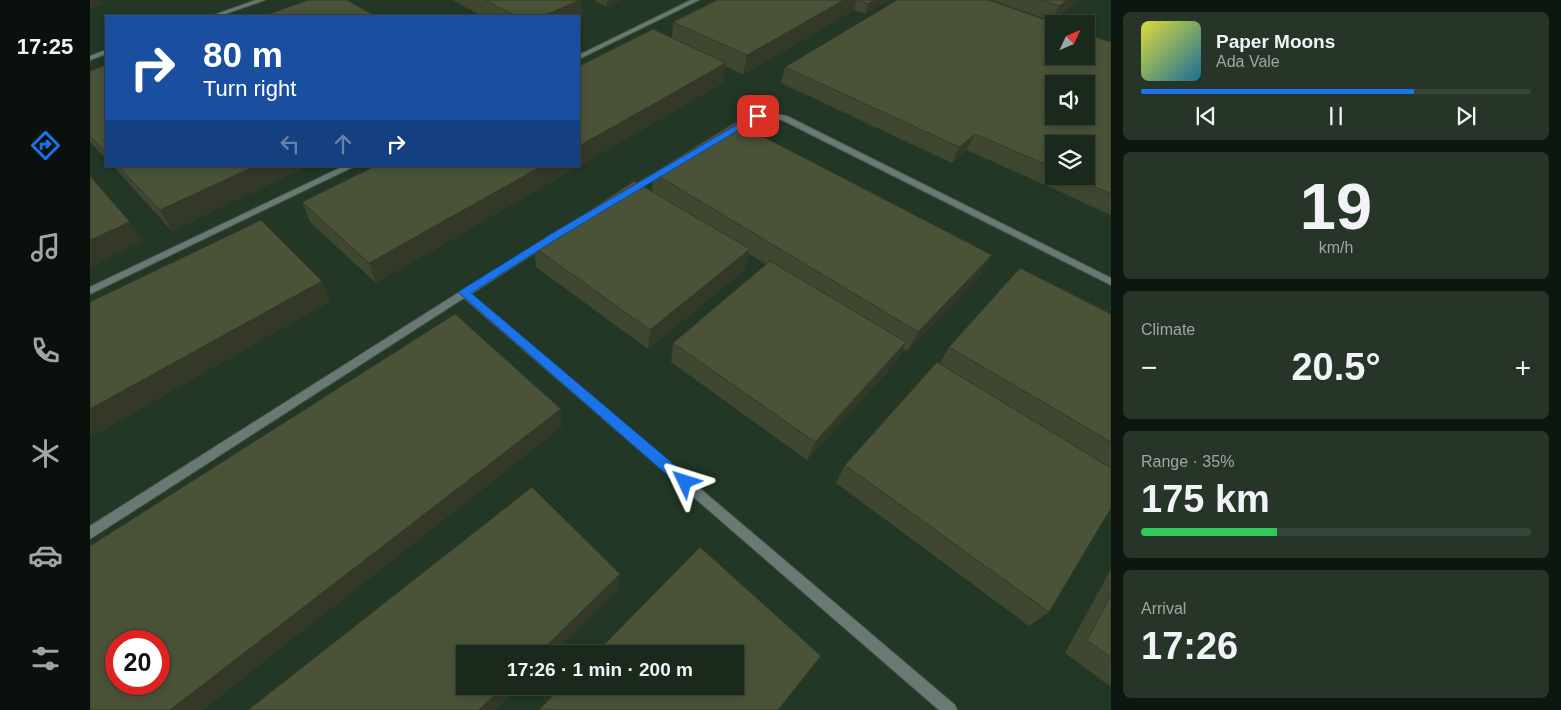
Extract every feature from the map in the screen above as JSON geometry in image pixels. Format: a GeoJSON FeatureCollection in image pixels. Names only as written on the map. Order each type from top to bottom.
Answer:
{"type":"FeatureCollection","features":[{"type":"Feature","properties":{"kind":"lane"},"geometry":{"type":"LineString","coordinates":[[217,15],[262,0]]}},
{"type":"Feature","properties":{"kind":"lane"},"geometry":{"type":"LineString","coordinates":[[580,57],[696,0]]}},
{"type":"Feature","properties":{"kind":"lane"},"geometry":{"type":"LineString","coordinates":[[90,58],[105,52]]}},
{"type":"Feature","properties":{"kind":"lane"},"geometry":{"type":"LineString","coordinates":[[718,139],[758,116],[767,114],[784,118],[1111,282]]}},
{"type":"Feature","properties":{"kind":"lane"},"geometry":{"type":"LineString","coordinates":[[618,198],[676,164]]}},
{"type":"Feature","properties":{"kind":"lane"},"geometry":{"type":"LineString","coordinates":[[90,292],[348,167]]}},
{"type":"Feature","properties":{"kind":"lane"},"geometry":{"type":"LineString","coordinates":[[90,532],[551,238]]}},
{"type":"Feature","properties":{"kind":"lane"},"geometry":{"type":"LineString","coordinates":[[464,292],[950,710]]}},
{"type":"Feature","properties":{"kind":"building"},"geometry":{"type":"Polygon","coordinates":[[[308,0],[347,0],[373,15],[266,15],[308,0]]]}},
{"type":"Feature","properties":{"kind":"building"},"geometry":{"type":"Polygon","coordinates":[[[485,0],[580,0],[545,15],[514,15],[485,0]]]}},
{"type":"Feature","properties":{"kind":"building"},"geometry":{"type":"Polygon","coordinates":[[[717,0],[844,0],[747,55],[673,22],[717,0]]]}},
{"type":"Feature","properties":{"kind":"building"},"geometry":{"type":"Polygon","coordinates":[[[858,0],[874,0],[868,4],[858,0]]]}},
{"type":"Feature","properties":{"kind":"building"},"geometry":{"type":"Polygon","coordinates":[[[897,0],[989,0],[1045,20],[1045,65],[1095,65],[1095,37],[1111,42],[1111,194],[1091,185],[1095,185],[1095,135],[1045,135],[1045,164],[975,134],[959,147],[785,67],[897,0]]]}},
{"type":"Feature","properties":{"kind":"building"},"geometry":{"type":"Polygon","coordinates":[[[1042,0],[1067,0],[1059,6],[1042,0]]]}},
{"type":"Feature","properties":{"kind":"building"},"geometry":{"type":"Polygon","coordinates":[[[653,29],[726,63],[580,145],[580,66],[653,29]]]}},
{"type":"Feature","properties":{"kind":"building"},"geometry":{"type":"Polygon","coordinates":[[[105,65],[105,152],[90,136],[90,71],[105,65]]]}},
{"type":"Feature","properties":{"kind":"building"},"geometry":{"type":"Polygon","coordinates":[[[735,122],[992,255],[918,332],[653,173],[735,122]]]}},
{"type":"Feature","properties":{"kind":"building"},"geometry":{"type":"Polygon","coordinates":[[[119,167],[253,167],[160,210],[119,167]]]}},
{"type":"Feature","properties":{"kind":"building"},"geometry":{"type":"Polygon","coordinates":[[[373,167],[540,167],[369,263],[302,202],[373,167]]]}},
{"type":"Feature","properties":{"kind":"building"},"geometry":{"type":"Polygon","coordinates":[[[90,176],[130,222],[90,240],[90,176]]]}},
{"type":"Feature","properties":{"kind":"building"},"geometry":{"type":"Polygon","coordinates":[[[634,181],[750,249],[650,330],[534,247],[634,181]]]}},
{"type":"Feature","properties":{"kind":"building"},"geometry":{"type":"Polygon","coordinates":[[[261,220],[322,281],[90,409],[90,302],[261,220]]]}},
{"type":"Feature","properties":{"kind":"building"},"geometry":{"type":"Polygon","coordinates":[[[770,261],[906,342],[815,442],[673,343],[770,261]]]}},
{"type":"Feature","properties":{"kind":"building"},"geometry":{"type":"Polygon","coordinates":[[[1020,268],[1111,314],[1111,442],[949,347],[1020,268]]]}},
{"type":"Feature","properties":{"kind":"building"},"geometry":{"type":"Polygon","coordinates":[[[455,314],[561,409],[170,710],[90,710],[90,546],[455,314]]]}},
{"type":"Feature","properties":{"kind":"building"},"geometry":{"type":"Polygon","coordinates":[[[937,362],[1111,468],[1111,508],[1049,612],[845,465],[937,362]]]}},
{"type":"Feature","properties":{"kind":"building"},"geometry":{"type":"Polygon","coordinates":[[[532,487],[620,574],[547,645],[456,645],[456,695],[495,695],[479,710],[248,710],[532,487]]]}},
{"type":"Feature","properties":{"kind":"building"},"geometry":{"type":"Polygon","coordinates":[[[700,547],[821,656],[778,710],[539,710],[553,695],[744,695],[744,645],[604,645],[700,547]]]}},
{"type":"Feature","properties":{"kind":"building"},"geometry":{"type":"Polygon","coordinates":[[[1111,595],[1111,658],[1087,640],[1111,595]]]}},
{"type":"Feature","properties":{"kind":"route"},"geometry":{"type":"LineString","coordinates":[[685,482],[464,292],[559,233],[758,116]]}}]}
